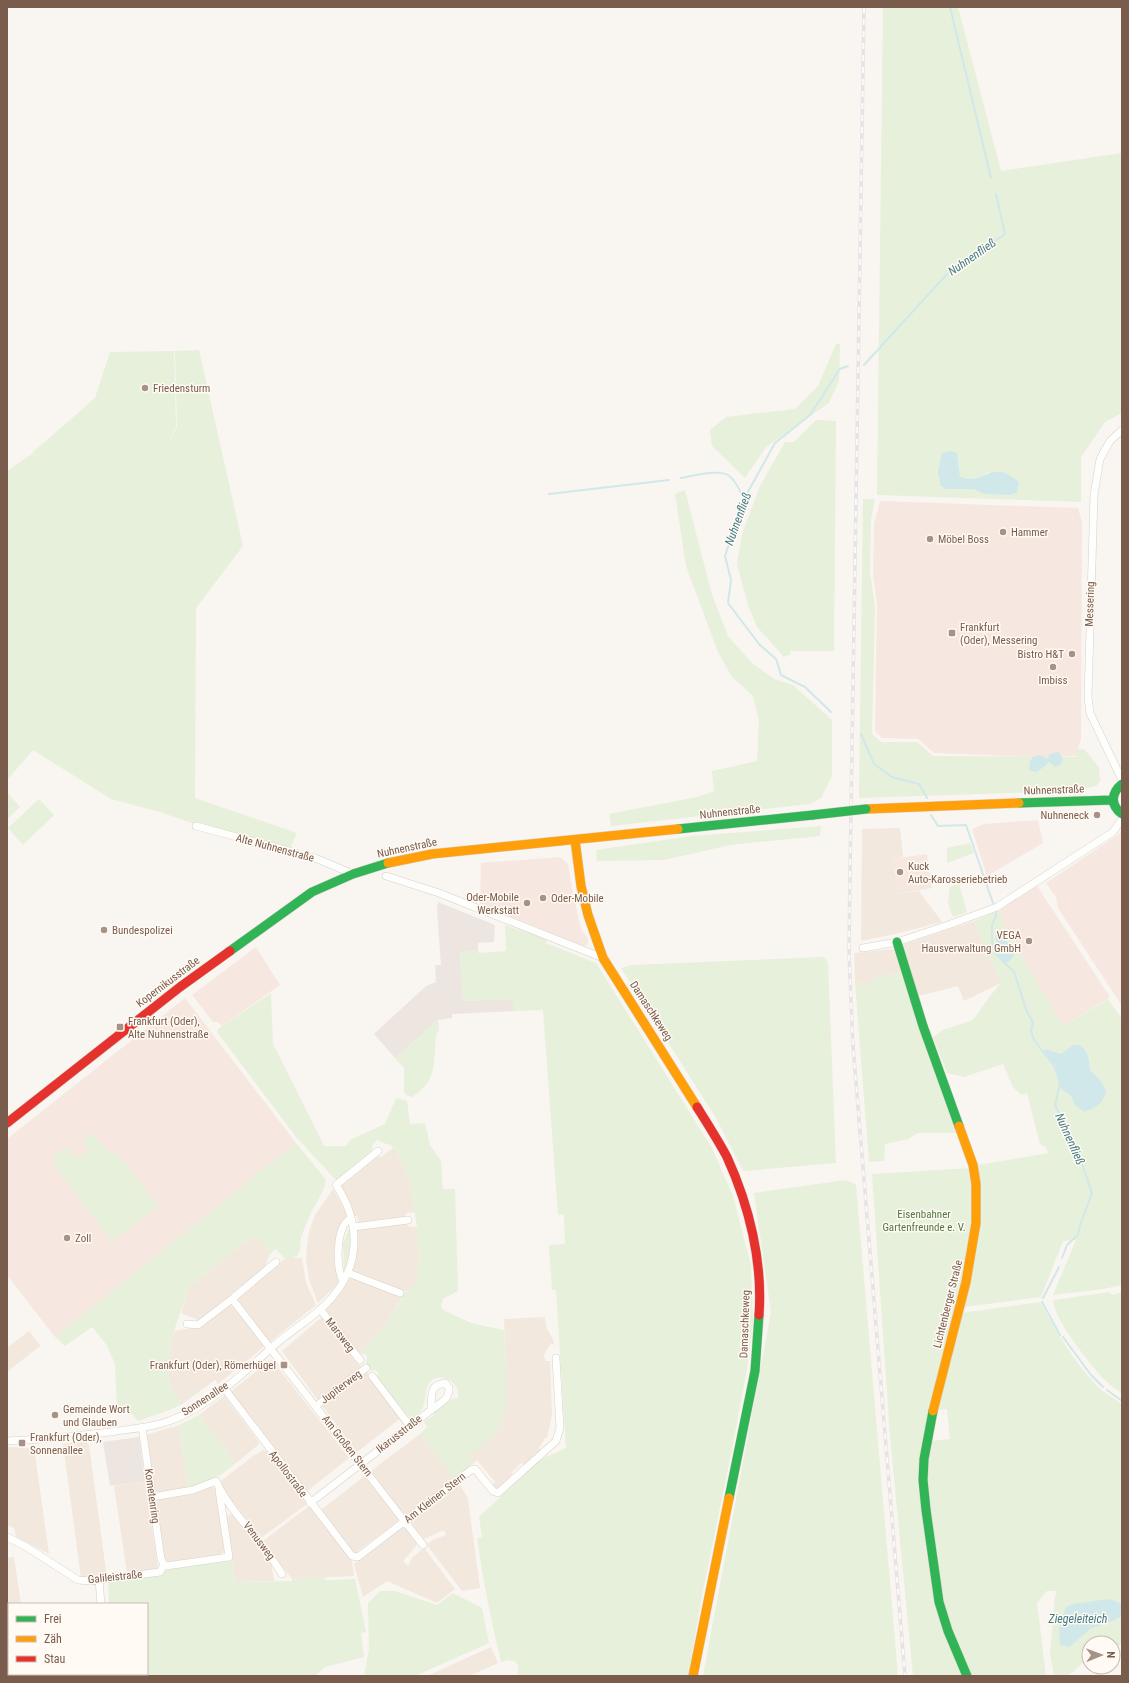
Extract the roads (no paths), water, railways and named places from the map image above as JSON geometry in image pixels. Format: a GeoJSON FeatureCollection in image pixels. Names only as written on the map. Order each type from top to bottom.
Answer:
{"type":"FeatureCollection","features":[{"type":"Feature","properties":{"kind":"street","name":"Messering"},"geometry":{"type":"LineString","coordinates":[[1122,430],[1110,441],[1100,459],[1094,495],[1088,697],[1090,714],[1122,780]]}},
{"type":"Feature","properties":{"kind":"street"},"geometry":{"type":"LineString","coordinates":[[1122,784],[1115,791],[1112,800],[1114,807],[1122,814]]}},
{"type":"Feature","properties":{"kind":"street","name":"Nuhnenstraße"},"geometry":{"type":"LineString","coordinates":[[353,874],[398,860],[432,854],[866,809],[1112,800]]}},
{"type":"Feature","properties":{"kind":"street"},"geometry":{"type":"LineString","coordinates":[[863,948],[897,942],[997,907],[1113,832],[1122,819]]}},
{"type":"Feature","properties":{"kind":"street","name":"Alte Nuhnenstraße"},"geometry":{"type":"LineString","coordinates":[[196,826],[310,856],[353,874]]}},
{"type":"Feature","properties":{"kind":"street","name":"Damaschkeweg"},"geometry":{"type":"LineString","coordinates":[[575,840],[580,882],[596,943],[603,958],[690,1094],[726,1156],[741,1191],[757,1260],[760,1304],[755,1371],[694,1676]]}},
{"type":"Feature","properties":{"kind":"street","name":"Kopernikusstraße"},"geometry":{"type":"LineString","coordinates":[[7,1123],[180,987],[306,896],[353,874]]}},
{"type":"Feature","properties":{"kind":"street"},"geometry":{"type":"LineString","coordinates":[[386,876],[439,893],[603,958]]}},
{"type":"Feature","properties":{"kind":"street","name":"Lichtenberger Straße"},"geometry":{"type":"LineString","coordinates":[[897,942],[909,987],[921,1023],[976,1176],[976,1223],[970,1268],[933,1412],[922,1472],[924,1498],[940,1603],[947,1627],[967,1676]]}},
{"type":"Feature","properties":{"kind":"street","name":"Sonnenallee"},"geometry":{"type":"LineString","coordinates":[[7,1441],[38,1441],[142,1427],[169,1421],[185,1414],[224,1388],[320,1309],[331,1299],[343,1282],[348,1273],[354,1247],[353,1227],[346,1203],[336,1185],[378,1151]]}},
{"type":"Feature","properties":{"kind":"street"},"geometry":{"type":"LineString","coordinates":[[343,1282],[339,1270],[338,1249],[346,1224],[351,1218]]}},
{"type":"Feature","properties":{"kind":"street"},"geometry":{"type":"LineString","coordinates":[[353,1227],[408,1220]]}},
{"type":"Feature","properties":{"kind":"street"},"geometry":{"type":"LineString","coordinates":[[187,1324],[198,1325],[232,1300],[276,1262]]}},
{"type":"Feature","properties":{"kind":"street"},"geometry":{"type":"LineString","coordinates":[[348,1273],[400,1293]]}},
{"type":"Feature","properties":{"kind":"street","name":"Am Großen Stern"},"geometry":{"type":"LineString","coordinates":[[232,1300],[271,1348],[423,1545]]}},
{"type":"Feature","properties":{"kind":"street","name":"Marsweg"},"geometry":{"type":"LineString","coordinates":[[320,1309],[360,1360]]}},
{"type":"Feature","properties":{"kind":"street","name":"Am Kleinen Stern"},"geometry":{"type":"LineString","coordinates":[[355,1557],[358,1557],[471,1470],[475,1469],[493,1491],[498,1493],[553,1444],[560,1428],[556,1358]]}},
{"type":"Feature","properties":{"kind":"street","name":"Jupiterweg"},"geometry":{"type":"LineString","coordinates":[[316,1406],[366,1368]]}},
{"type":"Feature","properties":{"kind":"street"},"geometry":{"type":"LineString","coordinates":[[372,1376],[410,1426]]}},
{"type":"Feature","properties":{"kind":"street","name":"Apollostraße"},"geometry":{"type":"LineString","coordinates":[[224,1388],[310,1503],[352,1556],[355,1557]]}},
{"type":"Feature","properties":{"kind":"street","name":"Ikarusstraße"},"geometry":{"type":"LineString","coordinates":[[310,1503],[430,1410]]}},
{"type":"Feature","properties":{"kind":"street","name":"Kometenring"},"geometry":{"type":"LineString","coordinates":[[142,1427],[161,1559],[164,1565]]}},
{"type":"Feature","properties":{"kind":"street"},"geometry":{"type":"LineString","coordinates":[[152,1497],[193,1490],[216,1481],[219,1486]]}},
{"type":"Feature","properties":{"kind":"street","name":"Venusweg"},"geometry":{"type":"LineString","coordinates":[[219,1486],[282,1574]]}},
{"type":"Feature","properties":{"kind":"street","name":"Venusweg"},"geometry":{"type":"LineString","coordinates":[[219,1486],[229,1557]]}},
{"type":"Feature","properties":{"kind":"street"},"geometry":{"type":"LineString","coordinates":[[223,1515],[235,1510]]}},
{"type":"Feature","properties":{"kind":"street","name":"Galileistraße"},"geometry":{"type":"LineString","coordinates":[[7,1538],[25,1546],[78,1580],[90,1581],[160,1572],[164,1565],[229,1557]]}},
{"type":"Feature","properties":{"kind":"street"},"geometry":{"type":"LineString","coordinates":[[99,1580],[102,1603]]}},
{"type":"Feature","properties":{"kind":"water"},"geometry":{"type":"Polygon","coordinates":[[[950,451],[957,453],[960,476],[972,479],[993,472],[1005,473],[1019,482],[1017,492],[1010,495],[985,494],[973,489],[946,489],[941,486],[938,472],[942,453],[950,451]]]}},
{"type":"Feature","properties":{"kind":"water"},"geometry":{"type":"Polygon","coordinates":[[[1059,752],[1063,759],[1061,764],[1055,767],[1049,762],[1036,772],[1029,770],[1030,761],[1033,757],[1040,755],[1048,759],[1049,755],[1059,752]]]}},
{"type":"Feature","properties":{"kind":"water"},"geometry":{"type":"Polygon","coordinates":[[[998,933],[1013,948],[1014,955],[1010,961],[1003,963],[1000,959],[996,939],[996,934],[998,933]]]}},
{"type":"Feature","properties":{"kind":"water"},"geometry":{"type":"Polygon","coordinates":[[[1073,1045],[1080,1045],[1085,1050],[1089,1059],[1090,1070],[1099,1079],[1106,1090],[1103,1099],[1099,1104],[1084,1112],[1075,1105],[1072,1097],[1061,1089],[1056,1066],[1044,1053],[1045,1049],[1061,1054],[1073,1045]]]}},
{"type":"Feature","properties":{"kind":"water","name":"Ziegeleiteich"},"geometry":{"type":"Polygon","coordinates":[[[1108,1599],[1118,1602],[1122,1606],[1122,1616],[1090,1629],[1081,1635],[1081,1637],[1069,1647],[1060,1645],[1059,1629],[1066,1607],[1073,1604],[1108,1599]]]}},
{"type":"Feature","properties":{"kind":"waterway","name":"Nuhnenfließ"},"geometry":{"type":"LineString","coordinates":[[950,7],[991,178]]}},
{"type":"Feature","properties":{"kind":"waterway","name":"Nuhnenfließ"},"geometry":{"type":"LineString","coordinates":[[864,365],[947,274],[1005,234],[996,194]]}},
{"type":"Feature","properties":{"kind":"waterway","name":"Nuhnenfließ"},"geometry":{"type":"LineString","coordinates":[[831,712],[805,687],[781,675],[776,659],[759,644],[728,603],[731,580],[725,556],[744,499],[775,443],[810,415],[840,369],[848,366]]}},
{"type":"Feature","properties":{"kind":"waterway"},"geometry":{"type":"LineString","coordinates":[[681,478],[705,474],[724,473],[728,475],[738,486],[744,499]]}},
{"type":"Feature","properties":{"kind":"waterway"},"geometry":{"type":"LineString","coordinates":[[549,494],[669,480]]}},
{"type":"Feature","properties":{"kind":"waterway","name":"Nuhnenfließ"},"geometry":{"type":"LineString","coordinates":[[861,734],[874,764],[892,777],[919,784],[927,798]]}},
{"type":"Feature","properties":{"kind":"waterway","name":"Nuhnenfließ"},"geometry":{"type":"LineString","coordinates":[[931,815],[938,826],[966,825],[993,903]]}},
{"type":"Feature","properties":{"kind":"waterway","name":"Nuhnenfließ"},"geometry":{"type":"LineString","coordinates":[[996,912],[992,925],[992,942],[995,953],[1014,972],[1027,1012],[1033,1022],[1031,1031],[1034,1040],[1055,1067],[1060,1084],[1055,1105],[1079,1155],[1092,1193],[1080,1225],[1078,1235],[1067,1245],[1062,1258]]}},
{"type":"Feature","properties":{"kind":"waterway","name":"Nuhnenfließ"},"geometry":{"type":"LineString","coordinates":[[1043,1298],[1059,1267]]}},
{"type":"Feature","properties":{"kind":"waterway","name":"Nuhnenfließ"},"geometry":{"type":"LineString","coordinates":[[1042,1302],[1060,1335]]}},
{"type":"Feature","properties":{"kind":"waterway","name":"Nuhnenfließ"},"geometry":{"type":"LineString","coordinates":[[1063,1337],[1091,1375],[1103,1387]]}},
{"type":"Feature","properties":{"kind":"waterway","name":"Nuhnenfließ"},"geometry":{"type":"LineString","coordinates":[[1107,1390],[1122,1401]]}},
{"type":"Feature","properties":{"kind":"railway"},"geometry":{"type":"LineString","coordinates":[[864,7],[849,952],[853,1046],[905,1676]]}},
{"type":"Feature","properties":{"kind":"place","name":"Friedensturm"},"geometry":{"type":"Point","coordinates":[145,388]}},
{"type":"Feature","properties":{"kind":"place","name":"Hammer"},"geometry":{"type":"Point","coordinates":[1003,532]}},
{"type":"Feature","properties":{"kind":"place","name":"Möbel Boss"},"geometry":{"type":"Point","coordinates":[930,539]}},
{"type":"Feature","properties":{"kind":"place","name":"Frankfurt (Oder), Messering"},"geometry":{"type":"Point","coordinates":[952,633]}},
{"type":"Feature","properties":{"kind":"place","name":"Bistro H&T"},"geometry":{"type":"Point","coordinates":[1072,654]}},
{"type":"Feature","properties":{"kind":"place","name":"Imbiss"},"geometry":{"type":"Point","coordinates":[1053,667]}},
{"type":"Feature","properties":{"kind":"place","name":"Nuhneneck"},"geometry":{"type":"Point","coordinates":[1097,815]}},
{"type":"Feature","properties":{"kind":"place","name":"Kuck Auto-Karosseriebetrieb"},"geometry":{"type":"Point","coordinates":[900,872]}},
{"type":"Feature","properties":{"kind":"place","name":"Oder-Mobile"},"geometry":{"type":"Point","coordinates":[543,898]}},
{"type":"Feature","properties":{"kind":"place","name":"Oder-Mobile Werkstatt"},"geometry":{"type":"Point","coordinates":[527,903]}},
{"type":"Feature","properties":{"kind":"place","name":"Bundespolizei"},"geometry":{"type":"Point","coordinates":[104,930]}},
{"type":"Feature","properties":{"kind":"place","name":"VEGA Hausverwaltung GmbH"},"geometry":{"type":"Point","coordinates":[1029,941]}},
{"type":"Feature","properties":{"kind":"place","name":"Frankfurt (Oder), Alte Nuhnenstraße"},"geometry":{"type":"Point","coordinates":[120,1027]}},
{"type":"Feature","properties":{"kind":"place","name":"Zoll"},"geometry":{"type":"Point","coordinates":[67,1238]}},
{"type":"Feature","properties":{"kind":"place","name":"Frankfurt (Oder), Römerhügel"},"geometry":{"type":"Point","coordinates":[284,1365]}},
{"type":"Feature","properties":{"kind":"place","name":"Gemeinde Wort und Glauben"},"geometry":{"type":"Point","coordinates":[55,1415]}},
{"type":"Feature","properties":{"kind":"place","name":"Frankfurt (Oder), Sonnenallee"},"geometry":{"type":"Point","coordinates":[22,1443]}},
{"type":"Feature","properties":{"kind":"park label","name":"Eisenbahner Gartenfreunde e. V."},"geometry":{"type":"Point","coordinates":[924,1220]}}]}
